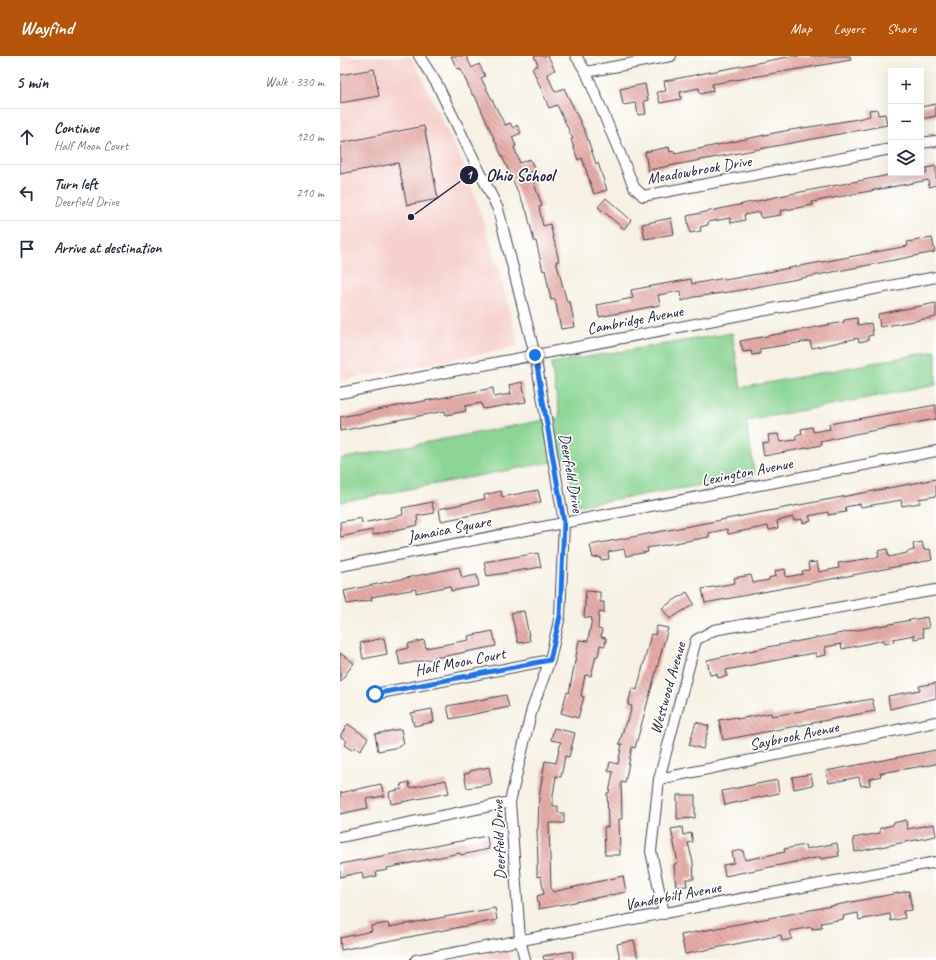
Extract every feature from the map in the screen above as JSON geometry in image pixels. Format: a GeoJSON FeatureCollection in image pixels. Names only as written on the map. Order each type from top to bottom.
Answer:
{"type":"FeatureCollection","features":[{"type":"Feature","properties":{"kind":"street","name":"Deerfield Drive"},"geometry":{"type":"LineString","coordinates":[[419,56],[437,84],[498,209],[535,355],[564,522],[560,616],[550,660],[532,709],[510,802],[520,940],[525,960]]}},
{"type":"Feature","properties":{"kind":"street","name":"Meadowbrook Drive"},"geometry":{"type":"LineString","coordinates":[[576,56],[586,72],[634,187],[643,196],[888,150]]}},
{"type":"Feature","properties":{"kind":"street"},"geometry":{"type":"LineString","coordinates":[[586,72],[671,56]]}},
{"type":"Feature","properties":{"kind":"street"},"geometry":{"type":"LineString","coordinates":[[924,143],[936,141]]}},
{"type":"Feature","properties":{"kind":"street","name":"Cambridge Avenue"},"geometry":{"type":"LineString","coordinates":[[340,393],[936,276]]}},
{"type":"Feature","properties":{"kind":"street","name":"Lexington Avenue"},"geometry":{"type":"LineString","coordinates":[[564,522],[936,451]]}},
{"type":"Feature","properties":{"kind":"street","name":"Jamaica Square"},"geometry":{"type":"LineString","coordinates":[[340,566],[564,522]]}},
{"type":"Feature","properties":{"kind":"street","name":"Westwood Avenue"},"geometry":{"type":"LineString","coordinates":[[664,914],[651,850],[659,779],[696,640],[714,630],[936,590]]}},
{"type":"Feature","properties":{"kind":"street","name":"Half Moon Court"},"geometry":{"type":"LineString","coordinates":[[375,694],[550,660]]}},
{"type":"Feature","properties":{"kind":"street","name":"Saybrook Avenue"},"geometry":{"type":"LineString","coordinates":[[659,779],[936,722]]}},
{"type":"Feature","properties":{"kind":"street"},"geometry":{"type":"LineString","coordinates":[[340,837],[510,802]]}},
{"type":"Feature","properties":{"kind":"street","name":"Vanderbilt Avenue"},"geometry":{"type":"LineString","coordinates":[[416,960],[936,862]]}},
{"type":"Feature","properties":{"kind":"shaded area"},"geometry":{"type":"Polygon","coordinates":[[[340,56],[410,56],[415,63],[467,173],[496,260],[519,346],[340,381],[340,56]]]}},
{"type":"Feature","properties":{"kind":"shaded area"},"geometry":{"type":"Polygon","coordinates":[[[508,950],[511,960],[458,960],[508,950]]]}},
{"type":"Feature","properties":{"kind":"green space"},"geometry":{"type":"Polygon","coordinates":[[[732,333],[741,388],[936,351],[936,385],[746,421],[755,476],[575,506],[567,459],[340,502],[340,459],[560,417],[551,363],[732,333]]]}},
{"type":"Feature","properties":{"kind":"building"},"geometry":{"type":"Polygon","coordinates":[[[451,56],[466,56],[472,68],[479,64],[485,76],[481,78],[505,125],[510,123],[513,128],[517,125],[521,133],[512,137],[516,146],[514,147],[520,163],[530,159],[535,170],[530,172],[542,206],[539,207],[543,226],[550,224],[559,261],[556,261],[567,302],[570,302],[575,327],[561,329],[555,299],[551,300],[545,270],[543,271],[527,212],[475,96],[473,96],[460,68],[457,69],[451,56]]]}},
{"type":"Feature","properties":{"kind":"building"},"geometry":{"type":"Polygon","coordinates":[[[534,56],[548,56],[555,70],[547,74],[555,92],[564,88],[586,134],[607,190],[594,194],[582,158],[578,160],[571,139],[573,139],[557,105],[549,108],[532,68],[538,65],[534,56]]]}},
{"type":"Feature","properties":{"kind":"building"},"geometry":{"type":"Polygon","coordinates":[[[793,56],[850,56],[851,60],[712,84],[713,91],[700,94],[699,88],[680,92],[681,99],[660,103],[657,92],[666,91],[664,81],[793,56]]]}},
{"type":"Feature","properties":{"kind":"building"},"geometry":{"type":"Polygon","coordinates":[[[374,69],[379,96],[340,103],[340,75],[374,69]]]}},
{"type":"Feature","properties":{"kind":"building"},"geometry":{"type":"Polygon","coordinates":[[[645,84],[648,100],[644,101],[646,114],[638,115],[636,103],[623,105],[620,89],[645,84]]]}},
{"type":"Feature","properties":{"kind":"building"},"geometry":{"type":"Polygon","coordinates":[[[936,104],[936,116],[924,118],[924,106],[936,104]]]}},
{"type":"Feature","properties":{"kind":"building"},"geometry":{"type":"Polygon","coordinates":[[[877,109],[878,115],[885,114],[887,125],[648,170],[645,152],[669,147],[670,152],[674,151],[675,154],[779,132],[858,119],[870,116],[869,110],[877,109]]]}},
{"type":"Feature","properties":{"kind":"building"},"geometry":{"type":"Polygon","coordinates":[[[424,126],[438,199],[407,205],[398,163],[340,174],[340,143],[424,126]]]}},
{"type":"Feature","properties":{"kind":"building"},"geometry":{"type":"Polygon","coordinates":[[[936,166],[936,185],[929,187],[928,180],[812,202],[813,205],[780,211],[781,215],[761,218],[760,212],[744,215],[745,220],[731,223],[730,218],[708,222],[708,225],[700,227],[701,231],[690,233],[687,216],[888,175],[924,176],[924,173],[927,173],[926,168],[936,166]]]}},
{"type":"Feature","properties":{"kind":"building"},"geometry":{"type":"Polygon","coordinates":[[[606,198],[631,220],[624,229],[598,207],[606,198]]]}},
{"type":"Feature","properties":{"kind":"building"},"geometry":{"type":"Polygon","coordinates":[[[671,218],[674,234],[645,239],[642,224],[671,218]]]}},
{"type":"Feature","properties":{"kind":"building"},"geometry":{"type":"Polygon","coordinates":[[[932,238],[935,252],[736,291],[694,297],[682,301],[681,291],[658,295],[660,305],[599,317],[597,305],[633,298],[631,290],[691,279],[692,284],[725,278],[725,280],[908,246],[907,242],[932,238]]]}},
{"type":"Feature","properties":{"kind":"building"},"geometry":{"type":"Polygon","coordinates":[[[936,303],[936,317],[880,327],[878,314],[936,303]]]}},
{"type":"Feature","properties":{"kind":"building"},"geometry":{"type":"Polygon","coordinates":[[[857,318],[858,325],[871,323],[873,335],[868,336],[868,340],[859,342],[858,338],[812,348],[810,341],[760,349],[760,354],[752,355],[751,351],[743,352],[740,341],[844,322],[844,320],[857,318]]]}},
{"type":"Feature","properties":{"kind":"building"},"geometry":{"type":"Polygon","coordinates":[[[522,382],[526,402],[483,409],[481,403],[465,406],[466,411],[446,415],[445,411],[340,431],[340,417],[493,388],[494,397],[511,394],[509,385],[522,382]]]}},
{"type":"Feature","properties":{"kind":"building"},"geometry":{"type":"Polygon","coordinates":[[[936,405],[936,419],[855,434],[821,442],[822,445],[764,456],[762,443],[769,442],[768,435],[778,434],[780,442],[796,440],[796,436],[802,434],[801,429],[812,427],[813,432],[830,429],[829,424],[936,405]]]}},
{"type":"Feature","properties":{"kind":"building"},"geometry":{"type":"Polygon","coordinates":[[[936,479],[936,496],[919,499],[920,503],[902,506],[901,500],[861,507],[860,504],[845,507],[846,512],[828,515],[828,512],[809,516],[811,521],[803,523],[802,519],[794,521],[793,517],[777,521],[778,528],[769,530],[768,526],[728,534],[727,529],[709,533],[709,537],[647,548],[648,552],[626,556],[624,549],[608,552],[609,559],[601,560],[600,557],[593,558],[590,545],[936,479]]]}},
{"type":"Feature","properties":{"kind":"building"},"geometry":{"type":"Polygon","coordinates":[[[538,490],[541,502],[441,521],[439,509],[485,499],[484,495],[501,491],[502,497],[538,490]]]}},
{"type":"Feature","properties":{"kind":"building"},"geometry":{"type":"Polygon","coordinates":[[[432,502],[434,513],[417,516],[418,525],[373,535],[372,530],[340,537],[340,522],[361,518],[362,523],[403,515],[402,508],[432,502]]]}},
{"type":"Feature","properties":{"kind":"building"},"geometry":{"type":"Polygon","coordinates":[[[922,542],[924,550],[930,549],[932,560],[705,603],[702,589],[735,583],[734,578],[751,575],[753,583],[769,580],[769,578],[776,576],[775,571],[785,569],[786,577],[803,574],[802,571],[809,570],[808,563],[817,562],[819,572],[839,568],[838,563],[879,557],[878,551],[887,549],[889,557],[907,553],[914,550],[913,544],[922,542]]]}},
{"type":"Feature","properties":{"kind":"building"},"geometry":{"type":"Polygon","coordinates":[[[538,553],[541,567],[487,576],[484,562],[538,553]]]}},
{"type":"Feature","properties":{"kind":"building"},"geometry":{"type":"Polygon","coordinates":[[[459,567],[462,578],[477,575],[479,586],[451,591],[450,586],[416,593],[416,589],[371,597],[372,600],[347,604],[344,591],[459,567]]]}},
{"type":"Feature","properties":{"kind":"building"},"geometry":{"type":"Polygon","coordinates":[[[586,591],[600,592],[600,602],[604,602],[604,613],[599,612],[598,629],[602,630],[601,637],[606,638],[605,646],[600,645],[591,676],[585,675],[581,696],[584,697],[578,718],[561,713],[567,692],[569,693],[579,640],[588,641],[592,618],[584,617],[586,591]]]}},
{"type":"Feature","properties":{"kind":"building"},"geometry":{"type":"Polygon","coordinates":[[[687,592],[694,604],[670,619],[662,608],[687,592]]]}},
{"type":"Feature","properties":{"kind":"building"},"geometry":{"type":"Polygon","coordinates":[[[524,611],[530,641],[518,643],[511,613],[524,611]]]}},
{"type":"Feature","properties":{"kind":"building"},"geometry":{"type":"Polygon","coordinates":[[[927,617],[929,628],[922,629],[924,637],[914,639],[914,635],[893,639],[894,642],[884,644],[884,640],[842,649],[841,644],[825,647],[826,655],[816,657],[816,653],[808,654],[726,670],[727,676],[718,678],[717,674],[710,675],[707,660],[927,617]]]}},
{"type":"Feature","properties":{"kind":"building"},"geometry":{"type":"Polygon","coordinates":[[[657,626],[668,628],[635,748],[632,747],[625,783],[621,782],[622,819],[619,819],[620,855],[605,855],[604,827],[608,827],[607,793],[609,793],[613,772],[608,771],[610,762],[618,764],[622,744],[619,744],[632,706],[628,705],[632,688],[637,690],[651,634],[655,635],[657,626]]]}},
{"type":"Feature","properties":{"kind":"building"},"geometry":{"type":"Polygon","coordinates":[[[493,631],[496,646],[400,665],[397,651],[408,648],[408,644],[424,640],[426,648],[469,640],[468,636],[493,631]]]}},
{"type":"Feature","properties":{"kind":"building"},"geometry":{"type":"Polygon","coordinates":[[[384,638],[387,654],[363,659],[360,643],[384,638]]]}},
{"type":"Feature","properties":{"kind":"building"},"geometry":{"type":"Polygon","coordinates":[[[340,653],[354,663],[340,682],[340,653]]]}},
{"type":"Feature","properties":{"kind":"building"},"geometry":{"type":"Polygon","coordinates":[[[936,683],[936,698],[890,709],[888,696],[920,690],[919,686],[936,683]]]}},
{"type":"Feature","properties":{"kind":"building"},"geometry":{"type":"Polygon","coordinates":[[[506,695],[509,707],[450,719],[447,706],[506,695]]]}},
{"type":"Feature","properties":{"kind":"building"},"geometry":{"type":"Polygon","coordinates":[[[872,699],[875,711],[723,740],[719,720],[737,717],[737,719],[771,713],[772,716],[872,699]]]}},
{"type":"Feature","properties":{"kind":"building"},"geometry":{"type":"Polygon","coordinates":[[[432,709],[434,722],[414,726],[411,713],[432,709]]]}},
{"type":"Feature","properties":{"kind":"building"},"geometry":{"type":"Polygon","coordinates":[[[696,722],[709,726],[703,749],[689,745],[696,722]]]}},
{"type":"Feature","properties":{"kind":"building"},"geometry":{"type":"Polygon","coordinates":[[[348,724],[368,738],[360,751],[355,747],[352,750],[344,745],[347,741],[340,736],[348,724]]]}},
{"type":"Feature","properties":{"kind":"building"},"geometry":{"type":"Polygon","coordinates":[[[554,728],[575,733],[569,757],[565,756],[561,777],[556,776],[553,795],[553,806],[558,806],[558,813],[564,813],[564,823],[549,823],[551,888],[553,892],[623,876],[626,892],[539,909],[537,896],[544,894],[541,876],[537,877],[539,797],[545,761],[556,763],[561,742],[551,740],[554,728]]]}},
{"type":"Feature","properties":{"kind":"building"},"geometry":{"type":"Polygon","coordinates":[[[401,729],[404,744],[399,745],[399,747],[378,751],[375,734],[401,729]]]}},
{"type":"Feature","properties":{"kind":"building"},"geometry":{"type":"Polygon","coordinates":[[[936,750],[936,764],[880,773],[881,776],[869,779],[870,785],[861,786],[859,777],[829,783],[826,771],[936,750]]]}},
{"type":"Feature","properties":{"kind":"building"},"geometry":{"type":"Polygon","coordinates":[[[489,767],[492,784],[467,788],[464,774],[470,773],[470,771],[489,767]]]}},
{"type":"Feature","properties":{"kind":"building"},"geometry":{"type":"Polygon","coordinates":[[[811,774],[813,785],[794,789],[792,777],[811,774]]]}},
{"type":"Feature","properties":{"kind":"building"},"geometry":{"type":"Polygon","coordinates":[[[446,780],[449,793],[391,804],[389,792],[402,789],[401,784],[409,782],[410,788],[446,780]]]}},
{"type":"Feature","properties":{"kind":"building"},"geometry":{"type":"Polygon","coordinates":[[[777,780],[779,793],[725,805],[722,791],[777,780]]]}},
{"type":"Feature","properties":{"kind":"building"},"geometry":{"type":"Polygon","coordinates":[[[381,784],[384,796],[366,799],[368,808],[340,814],[340,793],[381,784]]]}},
{"type":"Feature","properties":{"kind":"building"},"geometry":{"type":"Polygon","coordinates":[[[677,795],[695,795],[695,818],[677,819],[677,795]]]}},
{"type":"Feature","properties":{"kind":"building"},"geometry":{"type":"Polygon","coordinates":[[[906,820],[907,829],[934,824],[936,836],[855,852],[853,838],[880,833],[880,828],[906,820]]]}},
{"type":"Feature","properties":{"kind":"building"},"geometry":{"type":"Polygon","coordinates":[[[682,827],[683,835],[691,833],[693,842],[688,843],[693,862],[694,879],[686,879],[687,886],[676,887],[674,864],[678,863],[671,829],[682,827]]]}},
{"type":"Feature","properties":{"kind":"building"},"geometry":{"type":"Polygon","coordinates":[[[487,836],[489,849],[461,855],[460,853],[387,868],[388,870],[376,872],[377,876],[363,879],[362,872],[340,877],[340,864],[487,836]]]}},
{"type":"Feature","properties":{"kind":"building"},"geometry":{"type":"Polygon","coordinates":[[[837,843],[839,856],[821,859],[820,857],[725,876],[723,865],[734,863],[732,852],[743,850],[745,860],[785,852],[784,849],[805,845],[806,849],[837,843]]]}},
{"type":"Feature","properties":{"kind":"building"},"geometry":{"type":"Polygon","coordinates":[[[909,891],[912,910],[903,911],[905,918],[891,921],[890,914],[859,920],[858,913],[843,916],[844,919],[821,923],[822,928],[812,929],[812,927],[790,931],[792,939],[782,941],[781,935],[685,954],[681,935],[909,891]]]}},
{"type":"Feature","properties":{"kind":"building"},"geometry":{"type":"Polygon","coordinates":[[[495,908],[497,920],[341,950],[340,938],[372,931],[371,926],[388,923],[389,927],[495,908]]]}},
{"type":"Feature","properties":{"kind":"building"},"geometry":{"type":"Polygon","coordinates":[[[634,940],[638,960],[620,960],[617,944],[634,940]]]}},
{"type":"Feature","properties":{"kind":"building"},"geometry":{"type":"Polygon","coordinates":[[[572,951],[573,960],[544,960],[543,956],[572,951]]]}},
{"type":"Feature","properties":{"kind":"place","name":"Ohio School"},"geometry":{"type":"Point","coordinates":[411,217]}},
{"type":"Feature","properties":{"kind":"route"},"geometry":{"type":"LineString","coordinates":[[375,694],[550,660],[560,616],[564,522],[535,355]]}}]}
